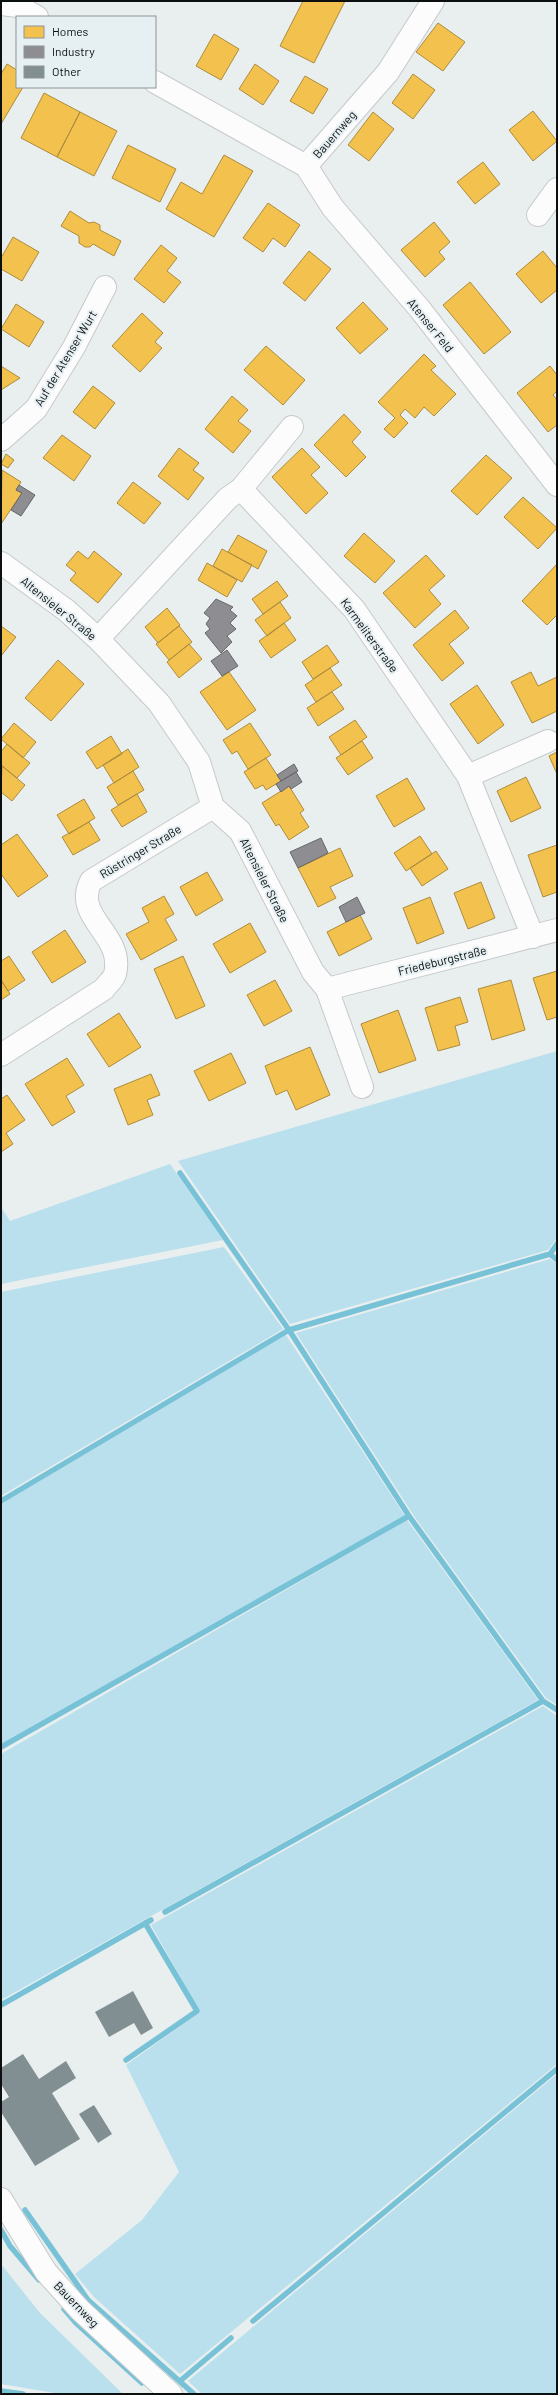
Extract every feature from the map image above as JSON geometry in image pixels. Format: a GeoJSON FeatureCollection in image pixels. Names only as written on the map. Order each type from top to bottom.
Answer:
{"type":"FeatureCollection","features":[{"type":"Feature","properties":{"kind":"street","name":"Bauernweg"},"geometry":{"type":"LineString","coordinates":[[156,83],[306,166],[388,72],[433,1]]}},
{"type":"Feature","properties":{"kind":"street"},"geometry":{"type":"LineString","coordinates":[[1,4],[18,6],[35,16]]}},
{"type":"Feature","properties":{"kind":"street","name":"Atenser Feld"},"geometry":{"type":"LineString","coordinates":[[306,166],[333,208],[419,308],[557,485]]}},
{"type":"Feature","properties":{"kind":"street"},"geometry":{"type":"LineString","coordinates":[[538,215],[557,189]]}},
{"type":"Feature","properties":{"kind":"street","name":"Auf der Atenser Wurt"},"geometry":{"type":"LineString","coordinates":[[1,440],[36,409],[74,347],[105,287]]}},
{"type":"Feature","properties":{"kind":"street"},"geometry":{"type":"LineString","coordinates":[[98,639],[228,498],[241,489],[292,427]]}},
{"type":"Feature","properties":{"kind":"street","name":"Karmeliterstraße"},"geometry":{"type":"LineString","coordinates":[[241,489],[354,609],[468,776],[533,937]]}},
{"type":"Feature","properties":{"kind":"street","name":"Altensieler Straße"},"geometry":{"type":"LineString","coordinates":[[1,563],[66,610],[98,639],[159,703],[199,762],[213,807],[240,831],[313,972],[327,989],[362,1087]]}},
{"type":"Feature","properties":{"kind":"street"},"geometry":{"type":"LineString","coordinates":[[468,776],[548,741]]}},
{"type":"Feature","properties":{"kind":"street","name":"Rüstringer Straße"},"geometry":{"type":"LineString","coordinates":[[1,1055],[104,989],[115,975],[116,952],[86,903],[86,891],[92,881],[213,807]]}},
{"type":"Feature","properties":{"kind":"street","name":"Friedeburgstraße"},"geometry":{"type":"LineString","coordinates":[[327,989],[557,930]]}},
{"type":"Feature","properties":{"kind":"street","name":"Bauernweg"},"geometry":{"type":"LineString","coordinates":[[1,2199],[46,2272],[80,2310],[171,2394]]}},
{"type":"Feature","properties":{"kind":"shaded area"},"geometry":{"type":"Polygon","coordinates":[[[557,1051],[557,1238],[548,1250],[290,1324],[178,1161],[557,1051]]]}},
{"type":"Feature","properties":{"kind":"shaded area"},"geometry":{"type":"Polygon","coordinates":[[[170,1164],[223,1240],[1,1284],[1,1207],[10,1221],[170,1164]]]}},
{"type":"Feature","properties":{"kind":"shaded area"},"geometry":{"type":"Polygon","coordinates":[[[224,1247],[283,1329],[1,1496],[1,1292],[224,1247]]]}},
{"type":"Feature","properties":{"kind":"shaded area"},"geometry":{"type":"Polygon","coordinates":[[[550,1259],[557,1264],[557,1705],[546,1698],[414,1516],[296,1333],[550,1259]]]}},
{"type":"Feature","properties":{"kind":"shaded area"},"geometry":{"type":"Polygon","coordinates":[[[286,1335],[405,1516],[1,1746],[1,1504],[286,1335]]]}},
{"type":"Feature","properties":{"kind":"shaded area"},"geometry":{"type":"Polygon","coordinates":[[[407,1520],[538,1700],[1,2000],[1,1754],[407,1520]]]}},
{"type":"Feature","properties":{"kind":"shaded area"},"geometry":{"type":"Polygon","coordinates":[[[543,1706],[557,1716],[557,2064],[180,2374],[94,2297],[75,2274],[142,2220],[179,2172],[126,2065],[200,2012],[151,1925],[543,1706]]]}},
{"type":"Feature","properties":{"kind":"shaded area"},"geometry":{"type":"Polygon","coordinates":[[[557,2074],[557,2394],[202,2394],[188,2381],[557,2074]]]}},
{"type":"Feature","properties":{"kind":"shaded area"},"geometry":{"type":"Polygon","coordinates":[[[1,2264],[40,2313],[123,2394],[61,2394],[1,2384],[1,2264]]]}},
{"type":"Feature","properties":{"kind":"building: Homes"},"geometry":{"type":"Polygon","coordinates":[[[303,1],[345,1],[314,63],[280,46],[303,1]]]}},
{"type":"Feature","properties":{"kind":"building: Homes"},"geometry":{"type":"Polygon","coordinates":[[[438,23],[465,42],[443,71],[416,52],[438,23]]]}},
{"type":"Feature","properties":{"kind":"building: Homes"},"geometry":{"type":"Polygon","coordinates":[[[214,34],[239,49],[221,80],[196,66],[214,34]]]}},
{"type":"Feature","properties":{"kind":"building: Homes"},"geometry":{"type":"Polygon","coordinates":[[[7,64],[16,69],[16,88],[22,88],[1,124],[1,74],[7,64]]]}},
{"type":"Feature","properties":{"kind":"building: Homes"},"geometry":{"type":"Polygon","coordinates":[[[255,64],[279,81],[263,105],[239,89],[255,64]]]}},
{"type":"Feature","properties":{"kind":"building: Homes"},"geometry":{"type":"Polygon","coordinates":[[[413,74],[435,90],[413,119],[392,103],[413,74]]]}},
{"type":"Feature","properties":{"kind":"building: Homes"},"geometry":{"type":"Polygon","coordinates":[[[305,76],[328,89],[313,114],[290,101],[305,76]]]}},
{"type":"Feature","properties":{"kind":"building: Homes"},"geometry":{"type":"Polygon","coordinates":[[[44,93],[80,112],[57,157],[21,138],[44,93]]]}},
{"type":"Feature","properties":{"kind":"building: Homes"},"geometry":{"type":"Polygon","coordinates":[[[533,111],[557,141],[533,161],[509,130],[533,111]]]}},
{"type":"Feature","properties":{"kind":"building: Homes"},"geometry":{"type":"Polygon","coordinates":[[[80,112],[117,131],[94,176],[57,157],[80,112]]]}},
{"type":"Feature","properties":{"kind":"building: Homes"},"geometry":{"type":"Polygon","coordinates":[[[373,112],[394,129],[369,161],[348,145],[373,112]]]}},
{"type":"Feature","properties":{"kind":"building: Homes"},"geometry":{"type":"Polygon","coordinates":[[[128,145],[176,169],[160,202],[112,178],[128,145]]]}},
{"type":"Feature","properties":{"kind":"building: Homes"},"geometry":{"type":"Polygon","coordinates":[[[224,155],[253,171],[214,237],[166,209],[181,182],[202,194],[224,155]]]}},
{"type":"Feature","properties":{"kind":"building: Homes"},"geometry":{"type":"Polygon","coordinates":[[[483,162],[500,184],[475,204],[457,182],[483,162]]]}},
{"type":"Feature","properties":{"kind":"building: Homes"},"geometry":{"type":"Polygon","coordinates":[[[268,203],[300,225],[285,247],[273,238],[263,252],[243,238],[268,203]]]}},
{"type":"Feature","properties":{"kind":"building: Homes"},"geometry":{"type":"Polygon","coordinates":[[[70,211],[89,223],[94,222],[100,225],[100,230],[121,241],[114,256],[93,244],[90,247],[85,247],[79,243],[79,236],[61,226],[70,211]]]}},
{"type":"Feature","properties":{"kind":"building: Homes"},"geometry":{"type":"Polygon","coordinates":[[[434,222],[450,242],[439,252],[445,259],[425,277],[401,250],[434,222]]]}},
{"type":"Feature","properties":{"kind":"building: Homes"},"geometry":{"type":"Polygon","coordinates":[[[13,237],[39,252],[22,281],[1,269],[1,258],[13,237]]]}},
{"type":"Feature","properties":{"kind":"building: Homes"},"geometry":{"type":"Polygon","coordinates":[[[161,245],[177,258],[167,271],[181,282],[164,303],[134,279],[161,245]]]}},
{"type":"Feature","properties":{"kind":"building: Homes"},"geometry":{"type":"Polygon","coordinates":[[[309,251],[331,269],[305,301],[283,283],[309,251]]]}},
{"type":"Feature","properties":{"kind":"building: Homes"},"geometry":{"type":"Polygon","coordinates":[[[543,251],[557,268],[557,290],[541,303],[516,274],[543,251]]]}},
{"type":"Feature","properties":{"kind":"building: Homes"},"geometry":{"type":"Polygon","coordinates":[[[470,282],[511,332],[484,354],[443,305],[470,282]]]}},
{"type":"Feature","properties":{"kind":"building: Homes"},"geometry":{"type":"Polygon","coordinates":[[[363,302],[388,329],[360,354],[336,328],[363,302]]]}},
{"type":"Feature","properties":{"kind":"building: Homes"},"geometry":{"type":"Polygon","coordinates":[[[16,304],[44,322],[29,347],[1,329],[16,304]]]}},
{"type":"Feature","properties":{"kind":"building: Homes"},"geometry":{"type":"Polygon","coordinates":[[[142,313],[163,333],[155,342],[162,348],[140,372],[112,346],[142,313]]]}},
{"type":"Feature","properties":{"kind":"building: Homes"},"geometry":{"type":"Polygon","coordinates":[[[266,346],[305,380],[283,405],[244,370],[266,346]]]}},
{"type":"Feature","properties":{"kind":"building: Homes"},"geometry":{"type":"Polygon","coordinates":[[[424,354],[436,366],[431,370],[456,394],[434,416],[424,407],[415,418],[405,409],[400,415],[408,423],[394,438],[384,429],[395,418],[378,402],[424,354]]]}},
{"type":"Feature","properties":{"kind":"building: Homes"},"geometry":{"type":"Polygon","coordinates":[[[1,366],[20,378],[1,390],[1,366]]]}},
{"type":"Feature","properties":{"kind":"building: Homes"},"geometry":{"type":"Polygon","coordinates":[[[550,366],[557,375],[557,391],[553,395],[557,400],[557,425],[548,432],[517,393],[550,366]]]}},
{"type":"Feature","properties":{"kind":"building: Homes"},"geometry":{"type":"Polygon","coordinates":[[[93,386],[115,403],[95,429],[73,412],[93,386]]]}},
{"type":"Feature","properties":{"kind":"building: Homes"},"geometry":{"type":"Polygon","coordinates":[[[232,396],[248,410],[238,421],[251,431],[233,453],[205,429],[232,396]]]}},
{"type":"Feature","properties":{"kind":"building: Homes"},"geometry":{"type":"Polygon","coordinates":[[[344,414],[361,432],[352,442],[366,457],[346,477],[314,445],[344,414]]]}},
{"type":"Feature","properties":{"kind":"building: Homes"},"geometry":{"type":"Polygon","coordinates":[[[62,435],[91,456],[74,481],[43,458],[62,435]]]}},
{"type":"Feature","properties":{"kind":"building: Homes"},"geometry":{"type":"Polygon","coordinates":[[[179,448],[199,463],[193,470],[204,478],[188,500],[158,476],[179,448]]]}},
{"type":"Feature","properties":{"kind":"building: Homes"},"geometry":{"type":"Polygon","coordinates":[[[302,448],[320,467],[311,475],[328,493],[306,514],[272,477],[302,448]]]}},
{"type":"Feature","properties":{"kind":"building: Homes"},"geometry":{"type":"Polygon","coordinates":[[[6,454],[14,460],[8,468],[1,464],[6,454]]]}},
{"type":"Feature","properties":{"kind":"building: Homes"},"geometry":{"type":"Polygon","coordinates":[[[486,455],[512,478],[477,515],[451,491],[486,455]]]}},
{"type":"Feature","properties":{"kind":"building: Homes"},"geometry":{"type":"Polygon","coordinates":[[[2,470],[21,482],[16,490],[22,493],[1,524],[2,470]]]}},
{"type":"Feature","properties":{"kind":"building: Homes"},"geometry":{"type":"Polygon","coordinates":[[[133,482],[161,503],[144,524],[117,503],[133,482]]]}},
{"type":"Feature","properties":{"kind":"building: Homes"},"geometry":{"type":"Polygon","coordinates":[[[523,497],[557,528],[538,549],[504,517],[523,497]]]}},
{"type":"Feature","properties":{"kind":"building: Homes"},"geometry":{"type":"Polygon","coordinates":[[[364,533],[395,561],[375,583],[344,556],[364,533]]]}},
{"type":"Feature","properties":{"kind":"building: Homes"},"geometry":{"type":"Polygon","coordinates":[[[238,535],[267,551],[258,569],[228,552],[238,535]]]}},
{"type":"Feature","properties":{"kind":"building: Homes"},"geometry":{"type":"Polygon","coordinates":[[[222,549],[252,565],[242,582],[213,566],[222,549]]]}},
{"type":"Feature","properties":{"kind":"building: Homes"},"geometry":{"type":"Polygon","coordinates":[[[78,551],[88,559],[94,551],[122,574],[98,603],[70,580],[76,573],[66,565],[78,551]]]}},
{"type":"Feature","properties":{"kind":"building: Homes"},"geometry":{"type":"Polygon","coordinates":[[[426,555],[445,576],[429,590],[441,604],[415,628],[383,593],[426,555]]]}},
{"type":"Feature","properties":{"kind":"building: Homes"},"geometry":{"type":"Polygon","coordinates":[[[207,563],[237,580],[227,597],[198,580],[207,563]]]}},
{"type":"Feature","properties":{"kind":"building: Homes"},"geometry":{"type":"Polygon","coordinates":[[[557,564],[557,615],[547,625],[522,601],[557,564]]]}},
{"type":"Feature","properties":{"kind":"building: Homes"},"geometry":{"type":"Polygon","coordinates":[[[277,581],[288,596],[263,614],[252,599],[277,581]]]}},
{"type":"Feature","properties":{"kind":"building: Homes"},"geometry":{"type":"Polygon","coordinates":[[[280,602],[291,618],[267,636],[255,620],[280,602]]]}},
{"type":"Feature","properties":{"kind":"building: Homes"},"geometry":{"type":"Polygon","coordinates":[[[167,608],[180,625],[158,643],[145,627],[167,608]]]}},
{"type":"Feature","properties":{"kind":"building: Homes"},"geometry":{"type":"Polygon","coordinates":[[[455,610],[469,628],[449,644],[464,663],[442,681],[413,645],[455,610]]]}},
{"type":"Feature","properties":{"kind":"building: Homes"},"geometry":{"type":"Polygon","coordinates":[[[284,623],[296,640],[271,658],[259,641],[284,623]]]}},
{"type":"Feature","properties":{"kind":"building: Homes"},"geometry":{"type":"Polygon","coordinates":[[[1,626],[16,637],[1,656],[1,626]]]}},
{"type":"Feature","properties":{"kind":"building: Homes"},"geometry":{"type":"Polygon","coordinates":[[[179,626],[192,642],[169,660],[156,644],[179,626]]]}},
{"type":"Feature","properties":{"kind":"building: Homes"},"geometry":{"type":"Polygon","coordinates":[[[189,644],[202,659],[179,678],[167,662],[189,644]]]}},
{"type":"Feature","properties":{"kind":"building: Homes"},"geometry":{"type":"Polygon","coordinates":[[[327,645],[339,662],[313,679],[302,662],[327,645]]]}},
{"type":"Feature","properties":{"kind":"building: Homes"},"geometry":{"type":"Polygon","coordinates":[[[58,660],[84,684],[51,721],[25,698],[58,660]]]}},
{"type":"Feature","properties":{"kind":"building: Homes"},"geometry":{"type":"Polygon","coordinates":[[[330,668],[342,685],[316,702],[305,685],[330,668]]]}},
{"type":"Feature","properties":{"kind":"building: Homes"},"geometry":{"type":"Polygon","coordinates":[[[229,672],[256,710],[227,730],[200,692],[229,672]]]}},
{"type":"Feature","properties":{"kind":"building: Homes"},"geometry":{"type":"Polygon","coordinates":[[[531,672],[538,686],[557,677],[557,711],[532,723],[511,682],[531,672]]]}},
{"type":"Feature","properties":{"kind":"building: Homes"},"geometry":{"type":"Polygon","coordinates":[[[477,685],[504,725],[478,744],[450,704],[477,685]]]}},
{"type":"Feature","properties":{"kind":"building: Homes"},"geometry":{"type":"Polygon","coordinates":[[[332,692],[344,709],[318,726],[307,708],[332,692]]]}},
{"type":"Feature","properties":{"kind":"building: Homes"},"geometry":{"type":"Polygon","coordinates":[[[355,720],[367,737],[341,755],[329,737],[355,720]]]}},
{"type":"Feature","properties":{"kind":"building: Homes"},"geometry":{"type":"Polygon","coordinates":[[[14,723],[36,742],[23,758],[1,739],[14,723]]]}},
{"type":"Feature","properties":{"kind":"building: Homes"},"geometry":{"type":"Polygon","coordinates":[[[250,723],[271,755],[248,769],[237,751],[232,754],[223,740],[250,723]]]}},
{"type":"Feature","properties":{"kind":"building: Homes"},"geometry":{"type":"Polygon","coordinates":[[[111,736],[122,754],[97,769],[86,752],[111,736]]]}},
{"type":"Feature","properties":{"kind":"building: Homes"},"geometry":{"type":"Polygon","coordinates":[[[362,741],[373,758],[348,775],[336,758],[362,741]]]}},
{"type":"Feature","properties":{"kind":"building: Homes"},"geometry":{"type":"Polygon","coordinates":[[[7,744],[30,763],[17,778],[1,765],[1,752],[7,744]]]}},
{"type":"Feature","properties":{"kind":"building: Homes"},"geometry":{"type":"Polygon","coordinates":[[[128,749],[139,767],[114,783],[103,765],[128,749]]]}},
{"type":"Feature","properties":{"kind":"building: Homes"},"geometry":{"type":"Polygon","coordinates":[[[557,752],[557,774],[549,756],[557,752]]]}},
{"type":"Feature","properties":{"kind":"building: Homes"},"geometry":{"type":"Polygon","coordinates":[[[266,758],[281,781],[266,790],[263,785],[255,789],[244,772],[266,758]]]}},
{"type":"Feature","properties":{"kind":"building: Homes"},"geometry":{"type":"Polygon","coordinates":[[[2,766],[25,785],[12,801],[1,792],[2,766]]]}},
{"type":"Feature","properties":{"kind":"building: Homes"},"geometry":{"type":"Polygon","coordinates":[[[133,771],[144,790],[118,805],[107,787],[133,771]]]}},
{"type":"Feature","properties":{"kind":"building: Homes"},"geometry":{"type":"Polygon","coordinates":[[[526,777],[541,808],[511,822],[497,791],[526,777]]]}},
{"type":"Feature","properties":{"kind":"building: Homes"},"geometry":{"type":"Polygon","coordinates":[[[407,778],[425,809],[394,827],[376,796],[407,778]]]}},
{"type":"Feature","properties":{"kind":"building: Homes"},"geometry":{"type":"Polygon","coordinates":[[[289,786],[304,810],[300,813],[309,827],[289,840],[279,824],[276,826],[262,803],[289,786]]]}},
{"type":"Feature","properties":{"kind":"building: Homes"},"geometry":{"type":"Polygon","coordinates":[[[137,794],[147,812],[122,827],[111,810],[137,794]]]}},
{"type":"Feature","properties":{"kind":"building: Homes"},"geometry":{"type":"Polygon","coordinates":[[[84,799],[95,818],[69,834],[57,815],[84,799]]]}},
{"type":"Feature","properties":{"kind":"building: Homes"},"geometry":{"type":"Polygon","coordinates":[[[89,822],[100,840],[73,855],[62,837],[89,822]]]}},
{"type":"Feature","properties":{"kind":"building: Homes"},"geometry":{"type":"Polygon","coordinates":[[[17,834],[48,876],[18,897],[1,874],[1,845],[17,834]]]}},
{"type":"Feature","properties":{"kind":"building: Homes"},"geometry":{"type":"Polygon","coordinates":[[[420,836],[432,854],[406,871],[394,853],[420,836]]]}},
{"type":"Feature","properties":{"kind":"building: Homes"},"geometry":{"type":"Polygon","coordinates":[[[557,845],[557,892],[543,897],[528,855],[557,845]]]}},
{"type":"Feature","properties":{"kind":"building: Homes"},"geometry":{"type":"Polygon","coordinates":[[[340,848],[353,876],[330,887],[336,898],[318,907],[298,868],[340,848]]]}},
{"type":"Feature","properties":{"kind":"building: Homes"},"geometry":{"type":"Polygon","coordinates":[[[436,851],[448,869],[422,886],[410,868],[436,851]]]}},
{"type":"Feature","properties":{"kind":"building: Homes"},"geometry":{"type":"Polygon","coordinates":[[[207,872],[223,900],[196,916],[180,887],[207,872]]]}},
{"type":"Feature","properties":{"kind":"building: Homes"},"geometry":{"type":"Polygon","coordinates":[[[481,882],[495,918],[468,929],[454,893],[481,882]]]}},
{"type":"Feature","properties":{"kind":"building: Homes"},"geometry":{"type":"Polygon","coordinates":[[[164,896],[174,914],[165,919],[177,940],[141,960],[126,934],[149,922],[142,908],[164,896]]]}},
{"type":"Feature","properties":{"kind":"building: Homes"},"geometry":{"type":"Polygon","coordinates":[[[430,897],[444,933],[417,944],[403,908],[430,897]]]}},
{"type":"Feature","properties":{"kind":"building: Homes"},"geometry":{"type":"Polygon","coordinates":[[[360,915],[372,939],[339,956],[327,932],[360,915]]]}},
{"type":"Feature","properties":{"kind":"building: Homes"},"geometry":{"type":"Polygon","coordinates":[[[250,923],[266,952],[230,973],[213,944],[250,923]]]}},
{"type":"Feature","properties":{"kind":"building: Homes"},"geometry":{"type":"Polygon","coordinates":[[[65,930],[86,962],[52,983],[32,952],[65,930]]]}},
{"type":"Feature","properties":{"kind":"building: Homes"},"geometry":{"type":"Polygon","coordinates":[[[9,956],[25,980],[8,991],[1,980],[1,961],[9,956]]]}},
{"type":"Feature","properties":{"kind":"building: Homes"},"geometry":{"type":"Polygon","coordinates":[[[183,956],[205,1006],[176,1019],[154,969],[183,956]]]}},
{"type":"Feature","properties":{"kind":"building: Homes"},"geometry":{"type":"Polygon","coordinates":[[[557,971],[557,1017],[547,1020],[533,978],[557,971]]]}},
{"type":"Feature","properties":{"kind":"building: Homes"},"geometry":{"type":"Polygon","coordinates":[[[1,980],[10,994],[1,1000],[1,980]]]}},
{"type":"Feature","properties":{"kind":"building: Homes"},"geometry":{"type":"Polygon","coordinates":[[[275,980],[292,1011],[264,1026],[247,995],[275,980]]]}},
{"type":"Feature","properties":{"kind":"building: Homes"},"geometry":{"type":"Polygon","coordinates":[[[511,980],[525,1030],[492,1040],[478,989],[511,980]]]}},
{"type":"Feature","properties":{"kind":"building: Homes"},"geometry":{"type":"Polygon","coordinates":[[[460,997],[468,1022],[455,1026],[460,1045],[438,1051],[425,1008],[460,997]]]}},
{"type":"Feature","properties":{"kind":"building: Homes"},"geometry":{"type":"Polygon","coordinates":[[[398,1010],[416,1060],[379,1073],[361,1024],[398,1010]]]}},
{"type":"Feature","properties":{"kind":"building: Homes"},"geometry":{"type":"Polygon","coordinates":[[[119,1013],[141,1047],[109,1067],[87,1034],[119,1013]]]}},
{"type":"Feature","properties":{"kind":"building: Homes"},"geometry":{"type":"Polygon","coordinates":[[[310,1047],[330,1095],[296,1110],[287,1090],[276,1095],[265,1066],[310,1047]]]}},
{"type":"Feature","properties":{"kind":"building: Homes"},"geometry":{"type":"Polygon","coordinates":[[[231,1053],[246,1083],[209,1101],[194,1071],[231,1053]]]}},
{"type":"Feature","properties":{"kind":"building: Homes"},"geometry":{"type":"Polygon","coordinates":[[[67,1058],[84,1085],[66,1096],[75,1112],[52,1126],[25,1084],[67,1058]]]}},
{"type":"Feature","properties":{"kind":"building: Homes"},"geometry":{"type":"Polygon","coordinates":[[[151,1074],[160,1095],[147,1100],[153,1115],[128,1125],[114,1089],[151,1074]]]}},
{"type":"Feature","properties":{"kind":"building: Homes"},"geometry":{"type":"Polygon","coordinates":[[[7,1095],[25,1120],[6,1133],[13,1144],[1,1152],[1,1099],[7,1095]]]}},
{"type":"Feature","properties":{"kind":"building: Industry"},"geometry":{"type":"Polygon","coordinates":[[[19,485],[35,495],[21,516],[11,510],[22,493],[16,490],[19,485]]]}},
{"type":"Feature","properties":{"kind":"building: Industry"},"geometry":{"type":"Polygon","coordinates":[[[216,599],[233,607],[230,610],[237,616],[230,623],[236,629],[227,636],[232,642],[221,653],[205,633],[210,629],[206,624],[210,618],[204,613],[216,599]]]}},
{"type":"Feature","properties":{"kind":"building: Industry"},"geometry":{"type":"Polygon","coordinates":[[[227,650],[238,666],[222,676],[211,661],[227,650]]]}},
{"type":"Feature","properties":{"kind":"building: Industry"},"geometry":{"type":"Polygon","coordinates":[[[294,764],[298,771],[281,781],[277,775],[294,764]]]}},
{"type":"Feature","properties":{"kind":"building: Industry"},"geometry":{"type":"Polygon","coordinates":[[[296,772],[302,782],[291,789],[289,786],[281,792],[276,784],[296,772]]]}},
{"type":"Feature","properties":{"kind":"building: Industry"},"geometry":{"type":"Polygon","coordinates":[[[321,838],[328,853],[298,868],[290,852],[321,838]]]}},
{"type":"Feature","properties":{"kind":"building: Industry"},"geometry":{"type":"Polygon","coordinates":[[[357,897],[365,913],[346,922],[339,907],[357,897]]]}},
{"type":"Feature","properties":{"kind":"building: Other"},"geometry":{"type":"Polygon","coordinates":[[[133,1991],[153,2028],[141,2035],[134,2023],[109,2037],[95,2012],[133,1991]]]}},
{"type":"Feature","properties":{"kind":"building: Other"},"geometry":{"type":"Polygon","coordinates":[[[23,2054],[39,2079],[66,2061],[76,2078],[52,2093],[80,2139],[35,2166],[1,2112],[1,2102],[9,2097],[1,2084],[1,2068],[23,2054]]]}},
{"type":"Feature","properties":{"kind":"building: Other"},"geometry":{"type":"Polygon","coordinates":[[[94,2105],[112,2134],[98,2143],[79,2114],[94,2105]]]}},
{"type":"Feature","properties":{"kind":"waterway"},"geometry":{"type":"LineString","coordinates":[[180,1173],[289,1330],[409,1516],[543,1701],[557,1710]]}},
{"type":"Feature","properties":{"kind":"waterway"},"geometry":{"type":"LineString","coordinates":[[550,1254],[557,1244]]}},
{"type":"Feature","properties":{"kind":"waterway"},"geometry":{"type":"LineString","coordinates":[[1,1501],[289,1330],[550,1254],[557,1260]]}},
{"type":"Feature","properties":{"kind":"waterway"},"geometry":{"type":"LineString","coordinates":[[1,1747],[409,1516]]}},
{"type":"Feature","properties":{"kind":"waterway"},"geometry":{"type":"LineString","coordinates":[[165,1912],[543,1701]]}},
{"type":"Feature","properties":{"kind":"waterway"},"geometry":{"type":"LineString","coordinates":[[1,2005],[151,1920]]}},
{"type":"Feature","properties":{"kind":"waterway"},"geometry":{"type":"LineString","coordinates":[[126,2060],[197,2011],[145,1923]]}},
{"type":"Feature","properties":{"kind":"waterway"},"geometry":{"type":"LineString","coordinates":[[253,2321],[557,2069]]}},
{"type":"Feature","properties":{"kind":"waterway"},"geometry":{"type":"LineString","coordinates":[[25,2210],[88,2300],[194,2394]]}},
{"type":"Feature","properties":{"kind":"waterway"},"geometry":{"type":"LineString","coordinates":[[1,2230],[10,2246],[39,2280]]}},
{"type":"Feature","properties":{"kind":"waterway"},"geometry":{"type":"LineString","coordinates":[[64,2309],[76,2323],[142,2383]]}},
{"type":"Feature","properties":{"kind":"waterway"},"geometry":{"type":"LineString","coordinates":[[180,2381],[231,2338]]}},
{"type":"Feature","properties":{"kind":"waterway"},"geometry":{"type":"LineString","coordinates":[[1,2391],[23,2394]]}}]}
